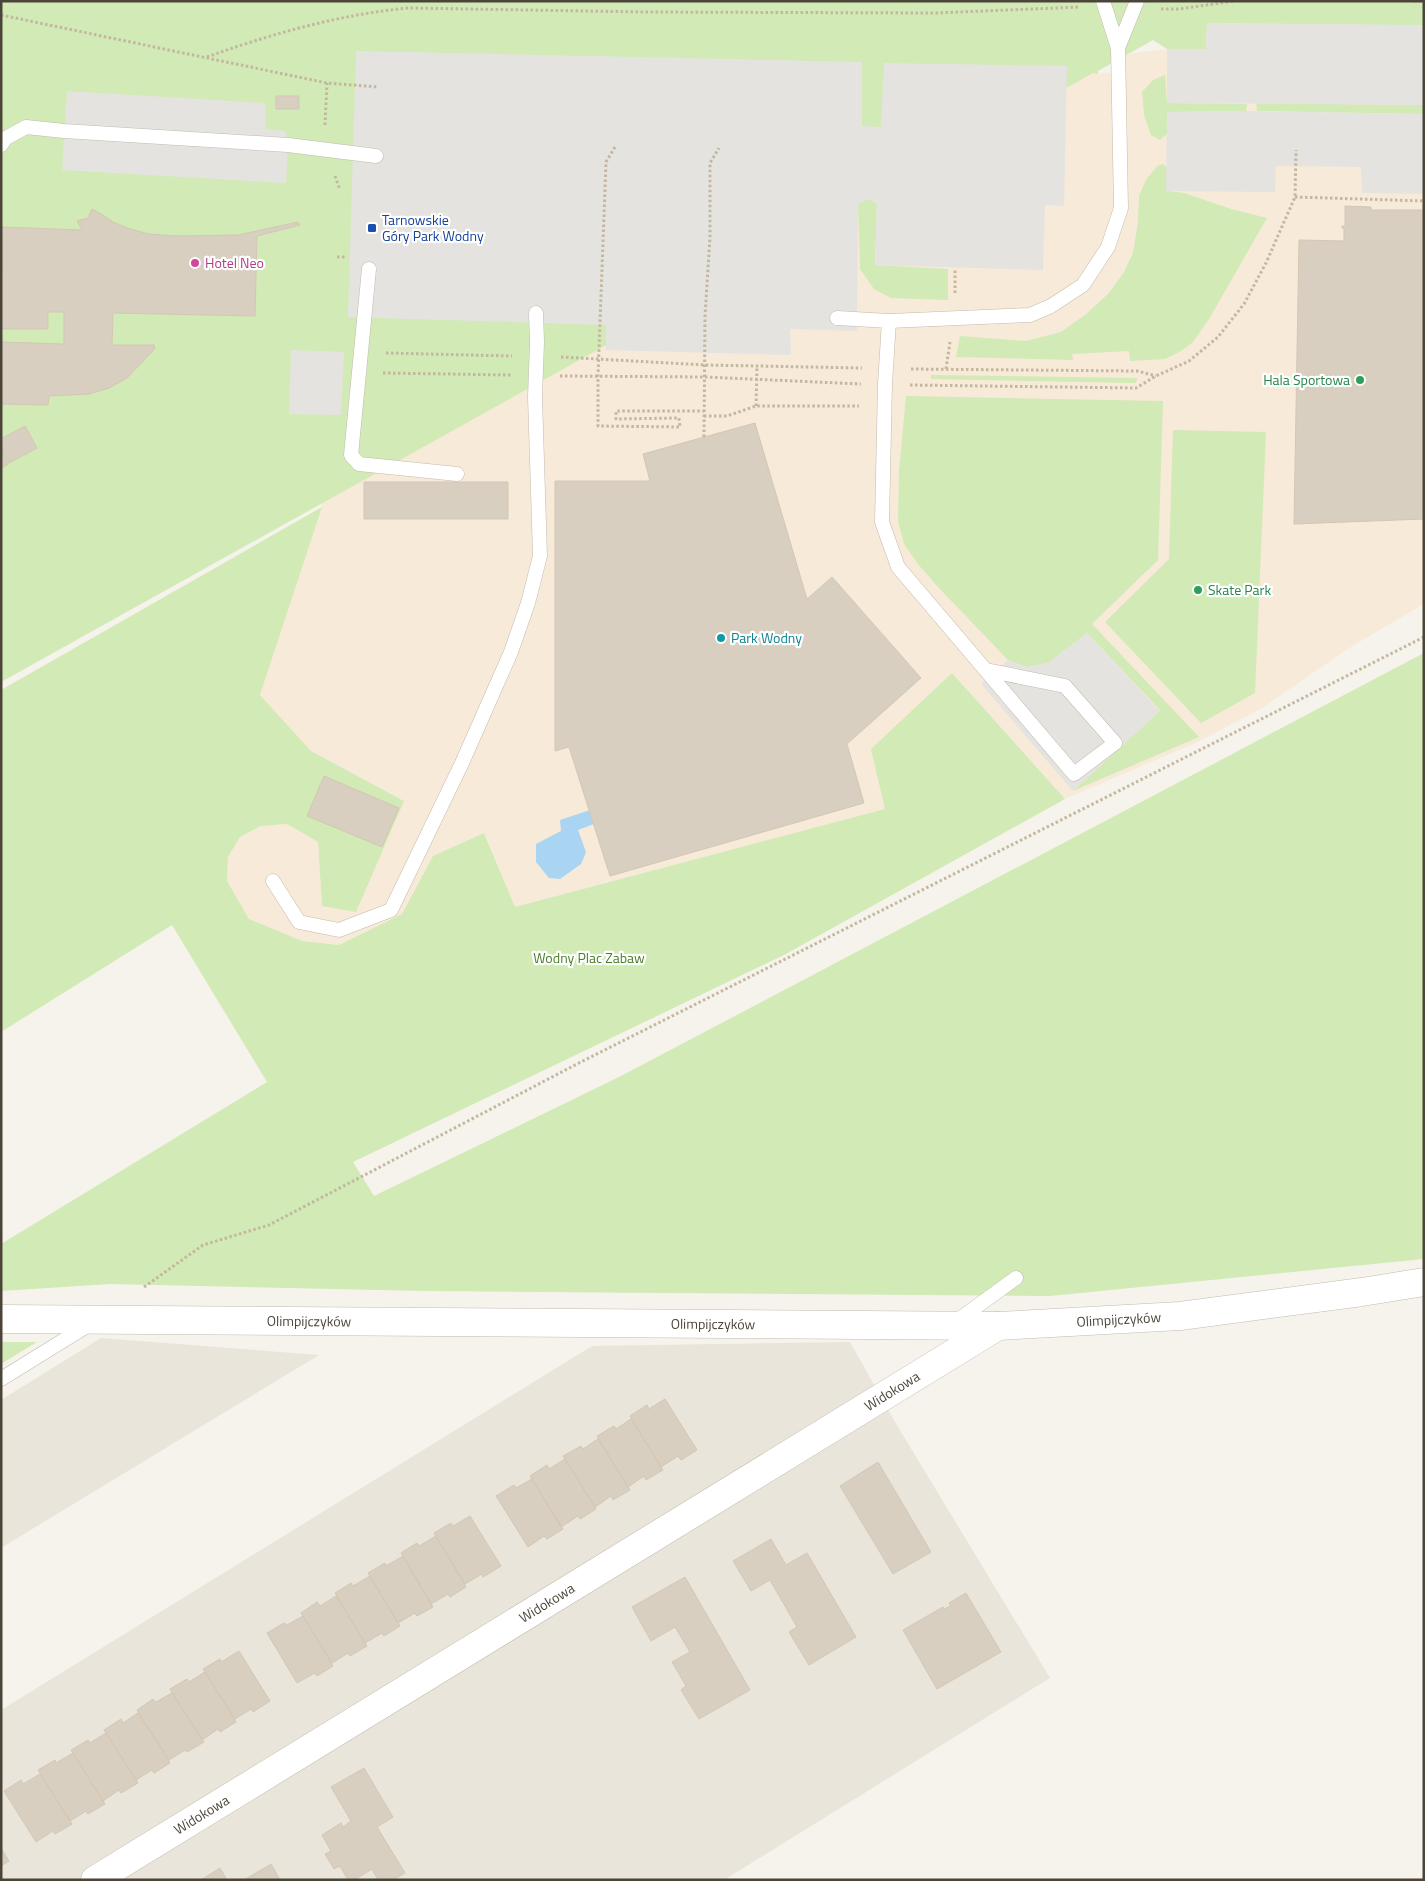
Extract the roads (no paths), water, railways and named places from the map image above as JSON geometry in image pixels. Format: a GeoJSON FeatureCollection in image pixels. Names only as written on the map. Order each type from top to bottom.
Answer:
{"type":"FeatureCollection","features":[{"type":"Feature","properties":{"kind":"street","name":"Olimpijczyków"},"geometry":{"type":"LineString","coordinates":[[1,1319],[998,1326],[1180,1316],[1424,1282]]}},
{"type":"Feature","properties":{"kind":"street","name":"Widokowa"},"geometry":{"type":"LineString","coordinates":[[95,1880],[998,1326]]}},
{"type":"Feature","properties":{"kind":"lane"},"geometry":{"type":"LineString","coordinates":[[837,318],[889,321],[1030,315],[1051,306],[1082,285],[1108,247],[1121,208],[1118,48],[1104,1]]}},
{"type":"Feature","properties":{"kind":"lane"},"geometry":{"type":"LineString","coordinates":[[1118,48],[1137,1]]}},
{"type":"Feature","properties":{"kind":"lane"},"geometry":{"type":"LineString","coordinates":[[1,145],[6,138],[26,127],[288,145],[376,156]]}},
{"type":"Feature","properties":{"kind":"lane"},"geometry":{"type":"LineString","coordinates":[[369,269],[351,455],[360,464],[458,474]]}},
{"type":"Feature","properties":{"kind":"lane"},"geometry":{"type":"LineString","coordinates":[[273,881],[299,922],[339,930],[391,910],[482,718],[511,652],[528,603],[540,556],[536,464],[536,313]]}},
{"type":"Feature","properties":{"kind":"lane"},"geometry":{"type":"LineString","coordinates":[[889,321],[882,522],[898,567],[1074,774],[1115,743],[1066,686],[986,670]]}},
{"type":"Feature","properties":{"kind":"lane"},"geometry":{"type":"LineString","coordinates":[[951,1325],[1016,1278]]}},
{"type":"Feature","properties":{"kind":"lane"},"geometry":{"type":"LineString","coordinates":[[1,1379],[98,1320]]}},
{"type":"Feature","properties":{"kind":"water"},"geometry":{"type":"Polygon","coordinates":[[[590,810],[594,824],[578,830],[586,852],[581,864],[560,879],[549,878],[536,862],[536,844],[561,831],[560,820],[590,810]]]}},
{"type":"Feature","properties":{"kind":"place","name":"Tarnowskie Góry Park Wodny"},"geometry":{"type":"Point","coordinates":[372,228]}},
{"type":"Feature","properties":{"kind":"place","name":"Hotel Neo"},"geometry":{"type":"Point","coordinates":[195,263]}},
{"type":"Feature","properties":{"kind":"place","name":"Hala Sportowa"},"geometry":{"type":"Point","coordinates":[1360,380]}},
{"type":"Feature","properties":{"kind":"place","name":"Skate Park"},"geometry":{"type":"Point","coordinates":[1198,590]}},
{"type":"Feature","properties":{"kind":"place","name":"Park Wodny"},"geometry":{"type":"Point","coordinates":[721,638]}},
{"type":"Feature","properties":{"kind":"park label","name":"Wodny Plac Zabaw"},"geometry":{"type":"Point","coordinates":[589,958]}}]}
